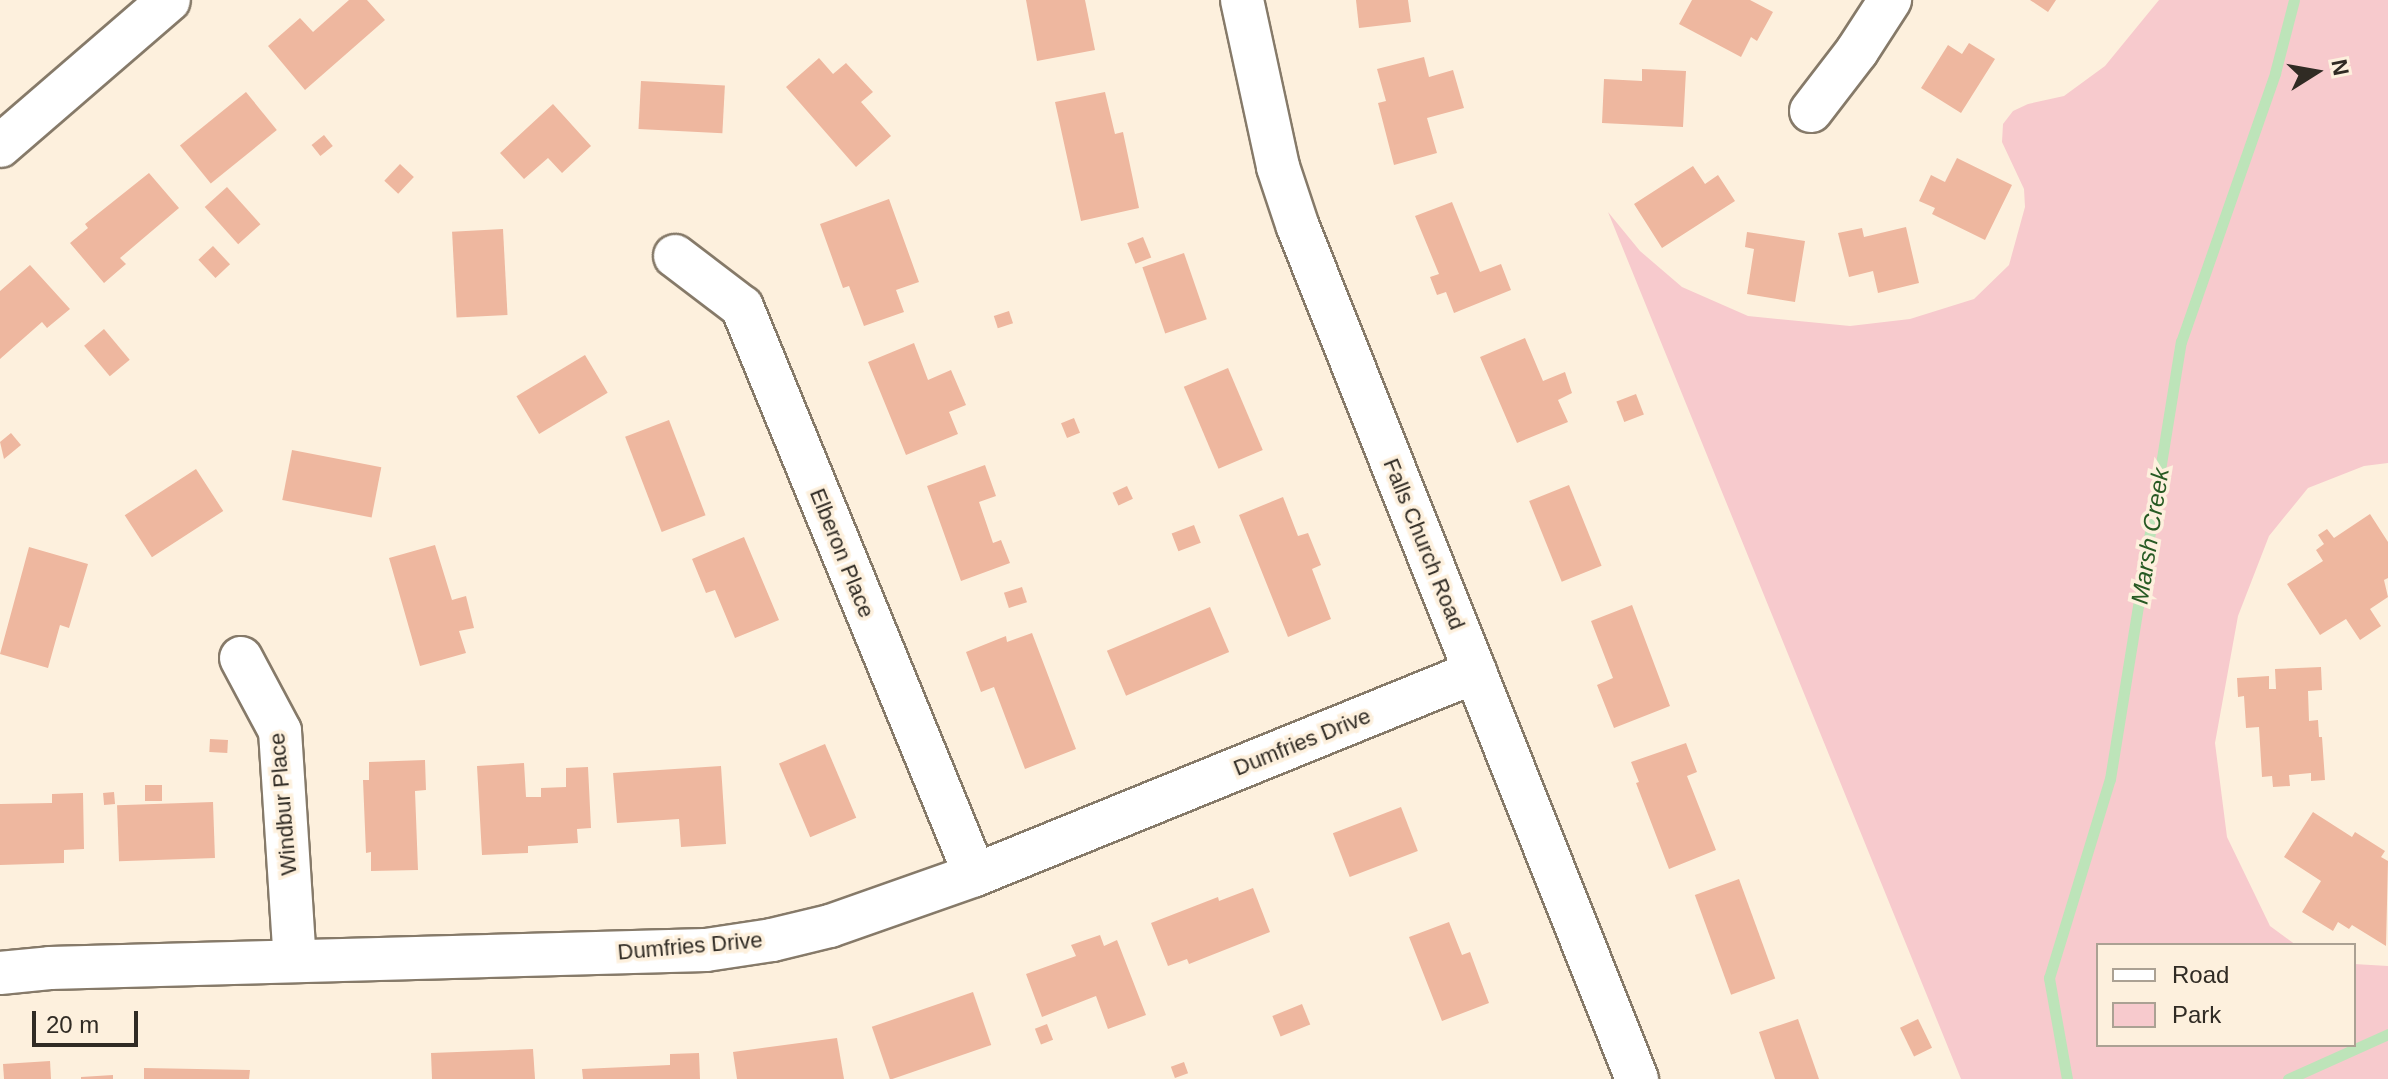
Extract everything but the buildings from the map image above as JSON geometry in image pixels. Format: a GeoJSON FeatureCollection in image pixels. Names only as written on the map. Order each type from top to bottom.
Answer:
{"type":"FeatureCollection","features":[{"type":"Feature","properties":{"kind":"street"},"geometry":{"type":"LineString","coordinates":[[0,146],[169,0]]}},
{"type":"Feature","properties":{"kind":"street","name":"Falls Church Road"},"geometry":{"type":"LineString","coordinates":[[1242,0],[1278,167],[1298,227],[1637,1079]]}},
{"type":"Feature","properties":{"kind":"street"},"geometry":{"type":"LineString","coordinates":[[1811,111],[1857,51],[1890,0]]}},
{"type":"Feature","properties":{"kind":"street","name":"Elberon Place"},"geometry":{"type":"LineString","coordinates":[[675,256],[742,307],[975,875]]}},
{"type":"Feature","properties":{"kind":"street","name":"Windbur Place"},"geometry":{"type":"LineString","coordinates":[[241,658],[280,731],[295,960]]}},
{"type":"Feature","properties":{"kind":"street","name":"Dumfries Drive"},"geometry":{"type":"LineString","coordinates":[[0,973],[50,968],[295,960],[706,950],[830,926],[975,875],[1475,672]]}},
{"type":"Feature","properties":{"kind":"green space"},"geometry":{"type":"Polygon","coordinates":[[[2159,0],[2388,0],[2388,463],[2364,466],[2308,488],[2269,536],[2238,616],[2215,743],[2227,837],[2270,926],[2293,943],[2096,943],[2096,1047],[2356,1047],[2356,964],[2388,966],[2388,1079],[1961,1079],[1608,212],[1640,251],[1682,287],[1748,316],[1850,326],[1910,319],[1974,299],[2009,265],[2025,207],[2024,189],[2002,142],[2003,124],[2013,111],[2028,104],[2064,96],[2105,66],[2159,0]]]}},
{"type":"Feature","properties":{"kind":"waterway","name":"Marsh Creek"},"geometry":{"type":"LineString","coordinates":[[2067,1079],[2049,978],[2110,779],[2181,342],[2275,73],[2294,0]]}},
{"type":"Feature","properties":{"kind":"waterway"},"geometry":{"type":"LineString","coordinates":[[2288,1079],[2388,1034]]}}]}
